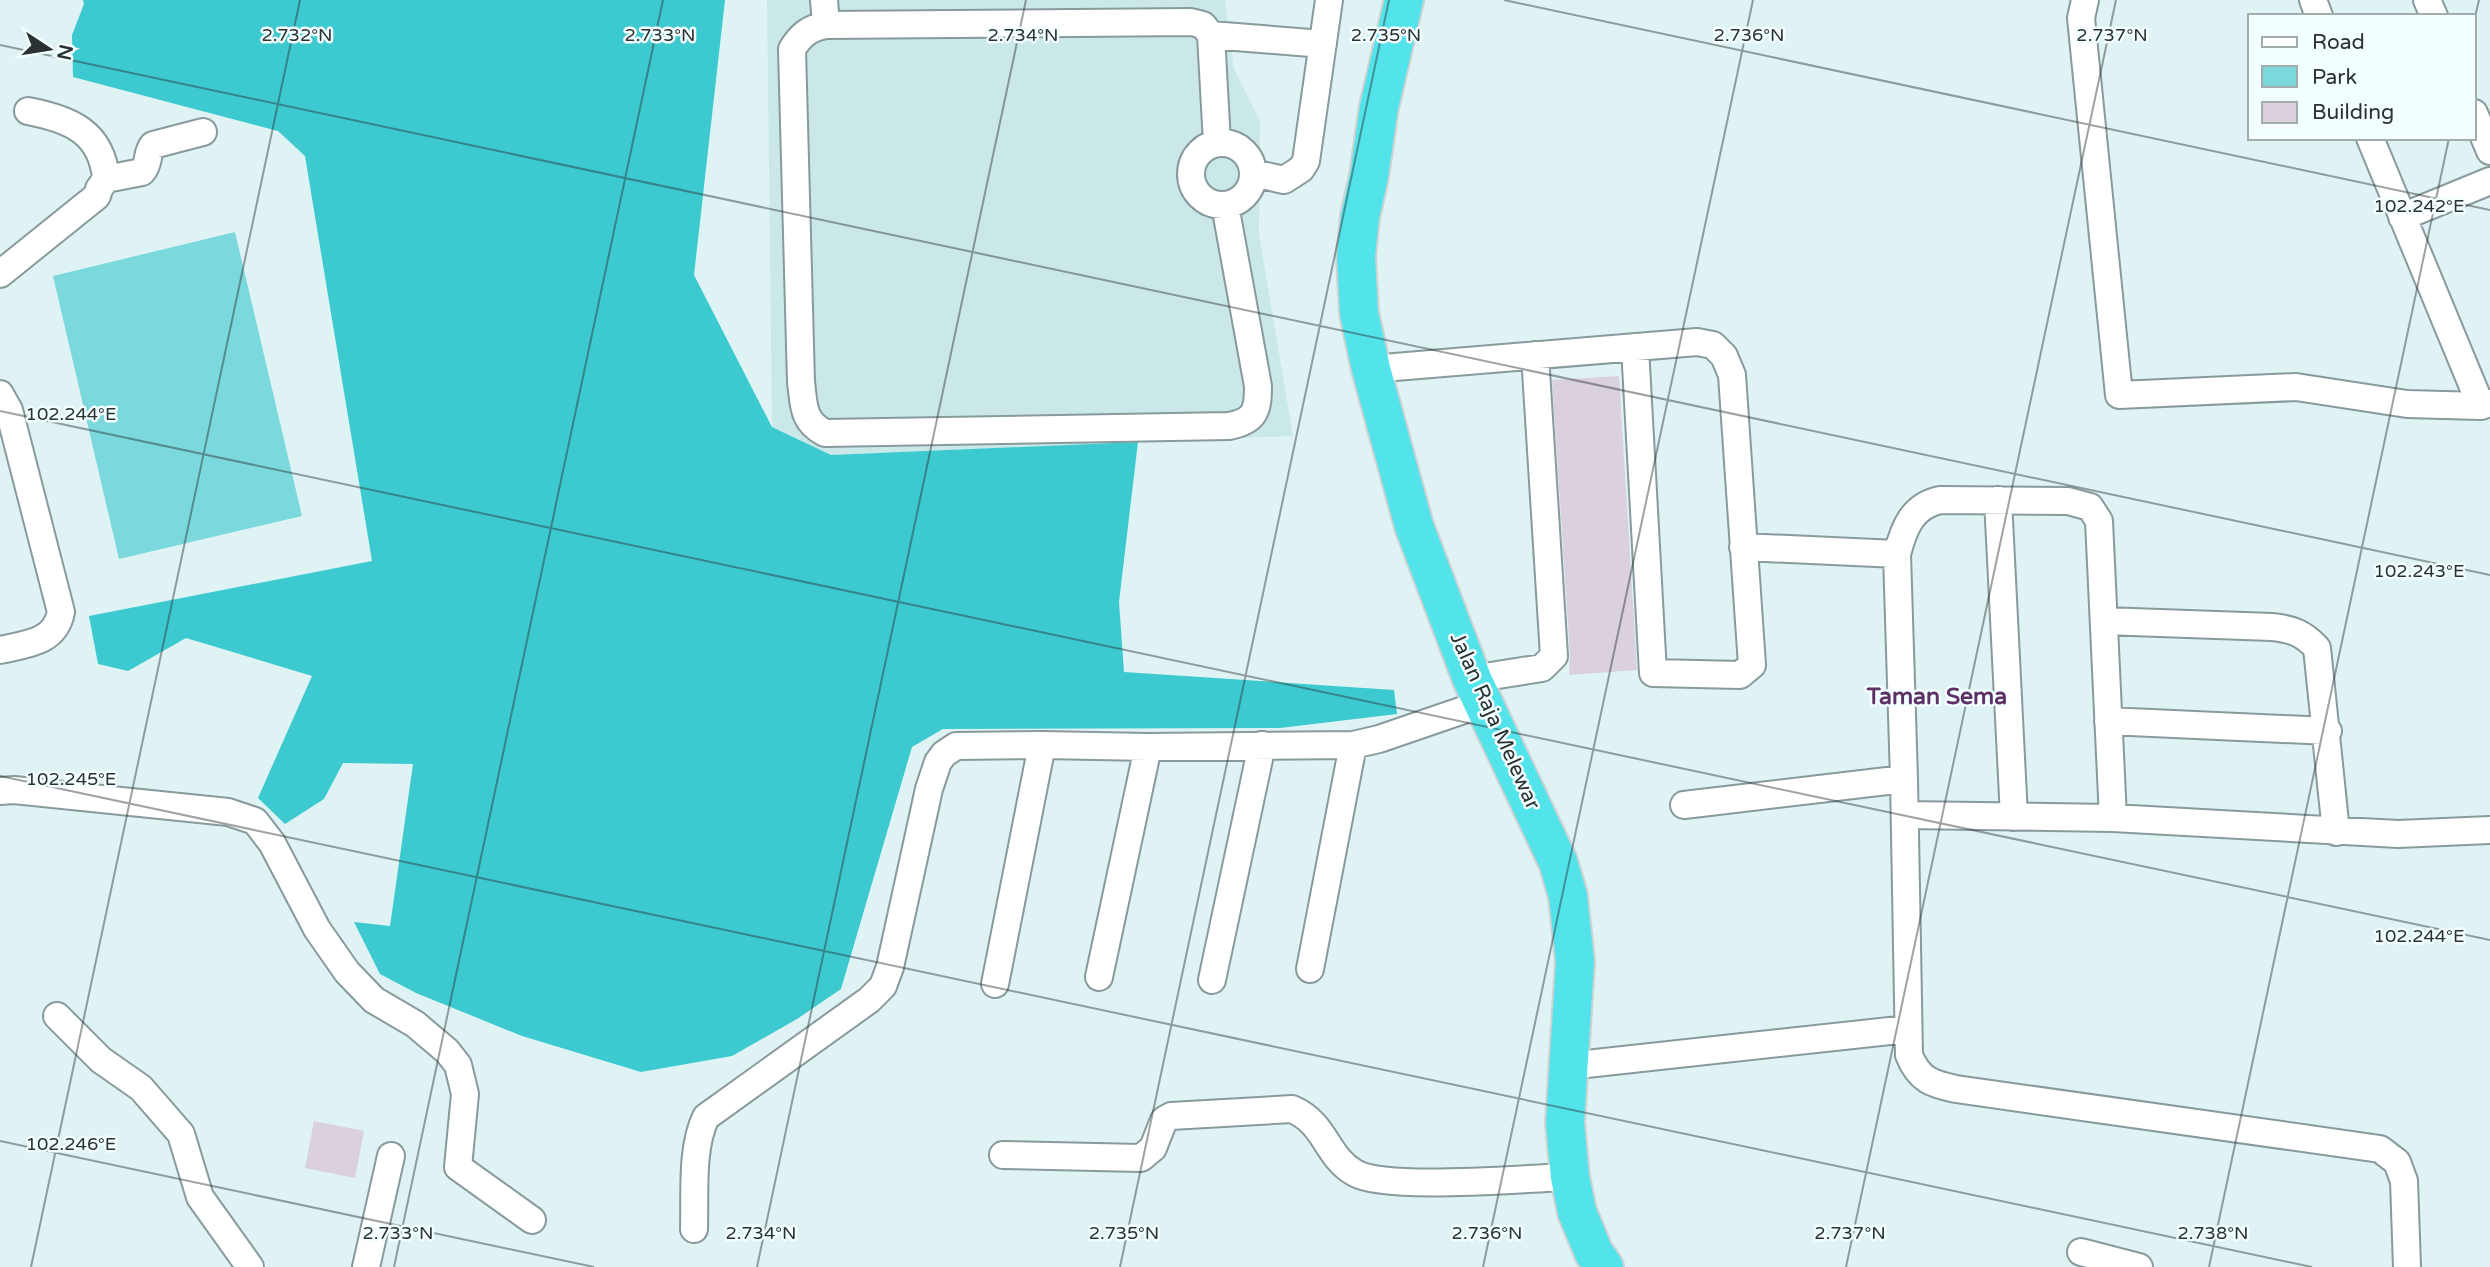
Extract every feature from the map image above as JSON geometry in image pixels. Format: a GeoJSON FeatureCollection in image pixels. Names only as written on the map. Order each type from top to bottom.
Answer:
{"type":"FeatureCollection","features":[{"type":"Feature","properties":{"kind":"highway","name":"Jalan Raja Melewar"},"geometry":{"type":"LineString","coordinates":[[1404,0],[1379,107],[1360,217],[1356,285],[1359,313],[1371,369],[1414,526],[1478,691],[1558,862],[1568,896],[1575,961],[1565,1123],[1570,1177],[1577,1212],[1594,1252],[1604,1267]]}},
{"type":"Feature","properties":{"kind":"highway","name":"Jalan Raja Melewar"},"geometry":{"type":"LineString","coordinates":[[1369,176],[1388,140],[1402,102],[1427,0]]}},
{"type":"Feature","properties":{"kind":"street"},"geometry":{"type":"LineString","coordinates":[[1253,173],[1284,180],[1301,169],[1306,161],[1329,0]]}},
{"type":"Feature","properties":{"kind":"street"},"geometry":{"type":"LineString","coordinates":[[2085,0],[2081,18],[2119,395],[2297,387],[2407,404],[2485,405],[2371,140]]}},
{"type":"Feature","properties":{"kind":"street"},"geometry":{"type":"LineString","coordinates":[[1217,143],[1211,35],[1203,25],[1191,22],[962,13],[825,13],[815,27],[802,34],[792,49],[804,411],[813,427],[825,433],[1243,424],[1252,416],[1258,403],[1258,386],[1225,205]]}},
{"type":"Feature","properties":{"kind":"street"},"geometry":{"type":"LineString","coordinates":[[1211,35],[1323,44]]}},
{"type":"Feature","properties":{"kind":"street"},"geometry":{"type":"LineString","coordinates":[[0,274],[97,196],[106,179],[105,163],[96,145],[81,128],[48,115],[28,111]]}},
{"type":"Feature","properties":{"kind":"street"},"geometry":{"type":"LineString","coordinates":[[2476,118],[2490,151]]}},
{"type":"Feature","properties":{"kind":"street"},"geometry":{"type":"LineString","coordinates":[[106,179],[142,172],[148,163],[153,145],[203,132]]}},
{"type":"Feature","properties":{"kind":"street"},"geometry":{"type":"LineString","coordinates":[[1217,143],[1228,143],[1237,147],[1251,162],[1253,173],[1248,191],[1234,203],[1225,205],[1214,205],[1205,201],[1196,193],[1191,183],[1192,162],[1207,146],[1217,143]]}},
{"type":"Feature","properties":{"kind":"street"},"geometry":{"type":"LineString","coordinates":[[2402,217],[2490,181]]}},
{"type":"Feature","properties":{"kind":"street"},"geometry":{"type":"LineString","coordinates":[[1371,369],[1535,355],[1697,342],[1713,345],[1724,356],[1732,375],[1752,665],[1740,675],[1653,673],[1635,347]]}},
{"type":"Feature","properties":{"kind":"street"},"geometry":{"type":"LineString","coordinates":[[694,1229],[697,1146],[699,1129],[705,1116],[869,1000],[883,986],[890,967],[929,789],[938,762],[956,746],[1353,745],[1379,739],[1478,691],[1542,668],[1554,656],[1535,355]]}},
{"type":"Feature","properties":{"kind":"street"},"geometry":{"type":"LineString","coordinates":[[0,394],[9,410],[61,612],[56,628],[42,640],[0,650]]}},
{"type":"Feature","properties":{"kind":"street"},"geometry":{"type":"LineString","coordinates":[[2113,818],[2099,521],[2090,507],[2068,501],[1940,500],[1926,503],[1904,528],[1897,554],[1908,1029],[1909,1055],[1915,1070],[1928,1081],[1940,1086],[2380,1149],[2396,1162],[2404,1181],[2407,1267]]}},
{"type":"Feature","properties":{"kind":"street"},"geometry":{"type":"LineString","coordinates":[[1998,500],[2014,817]]}},
{"type":"Feature","properties":{"kind":"street"},"geometry":{"type":"LineString","coordinates":[[1743,547],[1897,554]]}},
{"type":"Feature","properties":{"kind":"street"},"geometry":{"type":"LineString","coordinates":[[2104,621],[2272,627],[2294,630],[2307,637],[2317,648],[2328,731],[2336,832]]}},
{"type":"Feature","properties":{"kind":"street"},"geometry":{"type":"LineString","coordinates":[[2108,721],[2328,731]]}},
{"type":"Feature","properties":{"kind":"street"},"geometry":{"type":"LineString","coordinates":[[995,984],[1042,744]]}},
{"type":"Feature","properties":{"kind":"street"},"geometry":{"type":"LineString","coordinates":[[1212,980],[1262,745]]}},
{"type":"Feature","properties":{"kind":"street"},"geometry":{"type":"LineString","coordinates":[[1310,968],[1353,745]]}},
{"type":"Feature","properties":{"kind":"street"},"geometry":{"type":"LineString","coordinates":[[1099,977],[1148,747]]}},
{"type":"Feature","properties":{"kind":"street"},"geometry":{"type":"LineString","coordinates":[[1684,805],[1904,779]]}},
{"type":"Feature","properties":{"kind":"street"},"geometry":{"type":"LineString","coordinates":[[0,791],[23,790],[220,811],[255,821],[272,843],[317,929],[347,972],[374,1000],[415,1024],[447,1051],[458,1065],[464,1094],[458,1167],[532,1220]]}},
{"type":"Feature","properties":{"kind":"street"},"geometry":{"type":"LineString","coordinates":[[1905,815],[2113,818],[2398,834],[2490,830]]}},
{"type":"Feature","properties":{"kind":"street"},"geometry":{"type":"LineString","coordinates":[[57,1016],[102,1060],[141,1088],[184,1147],[200,1197],[250,1267]]}},
{"type":"Feature","properties":{"kind":"street"},"geometry":{"type":"LineString","coordinates":[[1568,1066],[1908,1029]]}},
{"type":"Feature","properties":{"kind":"street"},"geometry":{"type":"LineString","coordinates":[[1003,1155],[1141,1158],[1153,1148],[1164,1120],[1171,1116],[1292,1109],[1314,1122],[1342,1163],[1356,1174],[1369,1179],[1440,1182],[1570,1177]]}},
{"type":"Feature","properties":{"kind":"street"},"geometry":{"type":"LineString","coordinates":[[366,1267],[391,1156]]}},
{"type":"Feature","properties":{"kind":"street"},"geometry":{"type":"LineString","coordinates":[[2081,1252],[2138,1267]]}},
{"type":"Feature","properties":{"kind":"shaded area"},"geometry":{"type":"Polygon","coordinates":[[[83,0],[725,0],[694,275],[772,427],[831,455],[1138,442],[1119,602],[1124,672],[1394,690],[1397,714],[1280,728],[943,729],[912,747],[841,989],[797,1019],[732,1056],[641,1072],[522,1036],[416,993],[380,974],[354,922],[390,926],[413,764],[343,763],[324,799],[285,824],[258,798],[312,676],[186,638],[128,671],[98,664],[89,616],[372,561],[305,156],[278,131],[73,77],[72,35],[84,4],[83,0]]]}},
{"type":"Feature","properties":{"kind":"shaded area"},"geometry":{"type":"Polygon","coordinates":[[[767,0],[1225,0],[1234,69],[1260,121],[1259,234],[1293,436],[831,455],[772,427],[767,0]]]}},
{"type":"Feature","properties":{"kind":"green space"},"geometry":{"type":"Polygon","coordinates":[[[235,232],[302,516],[119,559],[53,276],[235,232]]]}},
{"type":"Feature","properties":{"kind":"building"},"geometry":{"type":"Polygon","coordinates":[[[1619,376],[1637,670],[1569,675],[1570,655],[1552,380],[1619,376]]]}},
{"type":"Feature","properties":{"kind":"building"},"geometry":{"type":"Polygon","coordinates":[[[314,1121],[364,1131],[355,1178],[305,1168],[314,1121]]]}},
{"type":"Feature","properties":{"kind":"district","name":"Taman Sema"},"geometry":{"type":"Point","coordinates":[1937,697]}}]}
